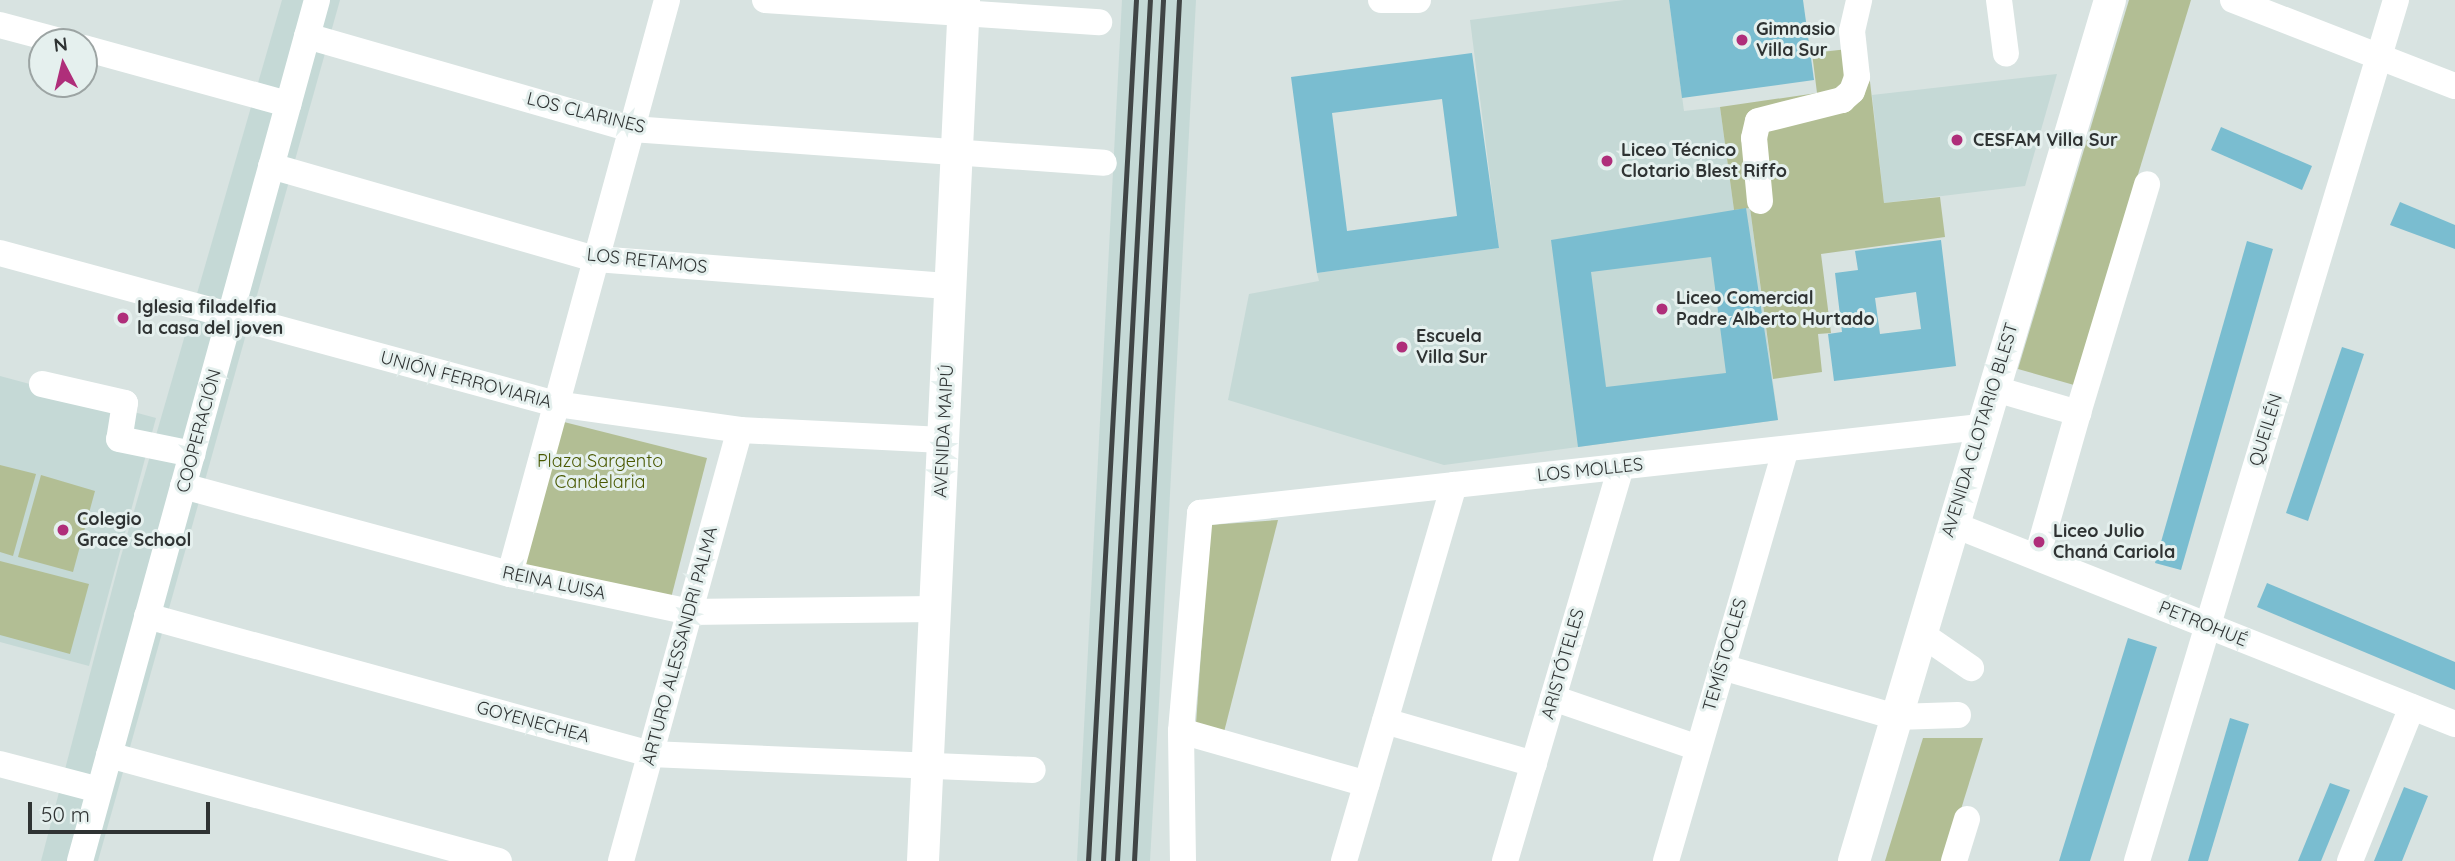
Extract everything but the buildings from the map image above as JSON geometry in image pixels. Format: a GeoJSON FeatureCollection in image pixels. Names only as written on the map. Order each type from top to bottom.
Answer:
{"type":"FeatureCollection","features":[{"type":"Feature","properties":{"kind":"main road","name":"AVENIDA CLOTARIO BLEST"},"geometry":{"type":"LineString","coordinates":[[1854,861],[1980,427],[2110,0]]}},
{"type":"Feature","properties":{"kind":"main road","name":"AVENIDA MAIPÚ"},"geometry":{"type":"LineString","coordinates":[[923,861],[964,6]]}},
{"type":"Feature","properties":{"kind":"street","name":"COOPERACIÓN"},"geometry":{"type":"LineString","coordinates":[[80,861],[317,0]]}},
{"type":"Feature","properties":{"kind":"street"},"geometry":{"type":"LineString","coordinates":[[510,575],[667,0]]}},
{"type":"Feature","properties":{"kind":"street"},"geometry":{"type":"LineString","coordinates":[[765,0],[964,6],[1099,22]]}},
{"type":"Feature","properties":{"kind":"street"},"geometry":{"type":"LineString","coordinates":[[1381,0],[1418,0]]}},
{"type":"Feature","properties":{"kind":"street"},"geometry":{"type":"LineString","coordinates":[[1760,201],[1754,138],[1758,121],[1842,100],[1852,91],[1857,77],[1852,31],[1860,0]]}},
{"type":"Feature","properties":{"kind":"street"},"geometry":{"type":"LineString","coordinates":[[1999,0],[2006,54]]}},
{"type":"Feature","properties":{"kind":"street"},"geometry":{"type":"LineString","coordinates":[[2233,0],[2455,86]]}},
{"type":"Feature","properties":{"kind":"street","name":"QUEILÉN"},"geometry":{"type":"LineString","coordinates":[[2137,861],[2396,0]]}},
{"type":"Feature","properties":{"kind":"street"},"geometry":{"type":"LineString","coordinates":[[0,24],[28,32]]}},
{"type":"Feature","properties":{"kind":"street","name":"LOS CLARINES"},"geometry":{"type":"LineString","coordinates":[[307,36],[632,129],[1104,163]]}},
{"type":"Feature","properties":{"kind":"street"},"geometry":{"type":"LineString","coordinates":[[98,52],[288,103]]}},
{"type":"Feature","properties":{"kind":"street","name":"LOS RETAMOS"},"geometry":{"type":"LineString","coordinates":[[271,166],[596,259],[950,286]]}},
{"type":"Feature","properties":{"kind":"street"},"geometry":{"type":"LineString","coordinates":[[2037,557],[2147,184]]}},
{"type":"Feature","properties":{"kind":"street","name":"UNIÓN FERROVIARIA"},"geometry":{"type":"LineString","coordinates":[[0,253],[556,404],[740,430],[943,440]]}},
{"type":"Feature","properties":{"kind":"street"},"geometry":{"type":"LineString","coordinates":[[42,384],[125,404],[119,439],[192,454]]}},
{"type":"Feature","properties":{"kind":"street"},"geometry":{"type":"LineString","coordinates":[[1992,388],[2078,413]]}},
{"type":"Feature","properties":{"kind":"street","name":"LOS MOLLES"},"geometry":{"type":"LineString","coordinates":[[1181,731],[1200,513],[1980,427]]}},
{"type":"Feature","properties":{"kind":"street","name":"ARTURO ALESSANDRI PALMA"},"geometry":{"type":"LineString","coordinates":[[621,861],[740,430]]}},
{"type":"Feature","properties":{"kind":"street","name":"TEMÍSTOCLES"},"geometry":{"type":"LineString","coordinates":[[1666,861],[1786,449]]}},
{"type":"Feature","properties":{"kind":"street","name":"ARISTÓTELES"},"geometry":{"type":"LineString","coordinates":[[1505,861],[1621,467]]}},
{"type":"Feature","properties":{"kind":"street"},"geometry":{"type":"LineString","coordinates":[[1344,861],[1454,485]]}},
{"type":"Feature","properties":{"kind":"street","name":"REINA LUISA"},"geometry":{"type":"LineString","coordinates":[[183,486],[510,575],[690,611],[935,609]]}},
{"type":"Feature","properties":{"kind":"street","name":"PETROHUÉ"},"geometry":{"type":"LineString","coordinates":[[1952,524],[2455,724]]}},
{"type":"Feature","properties":{"kind":"street","name":"GOYENECHEA"},"geometry":{"type":"LineString","coordinates":[[147,617],[650,754],[928,763],[1033,770]]}},
{"type":"Feature","properties":{"kind":"street"},"geometry":{"type":"LineString","coordinates":[[1920,633],[1971,668]]}},
{"type":"Feature","properties":{"kind":"street"},"geometry":{"type":"LineString","coordinates":[[1722,667],[1896,717],[1958,715]]}},
{"type":"Feature","properties":{"kind":"street"},"geometry":{"type":"LineString","coordinates":[[1553,698],[1699,748]]}},
{"type":"Feature","properties":{"kind":"street"},"geometry":{"type":"LineString","coordinates":[[2350,861],[2412,707]]}},
{"type":"Feature","properties":{"kind":"street"},"geometry":{"type":"LineString","coordinates":[[1385,721],[1534,764]]}},
{"type":"Feature","properties":{"kind":"street"},"geometry":{"type":"LineString","coordinates":[[1183,861],[1181,731],[1367,784]]}},
{"type":"Feature","properties":{"kind":"street"},"geometry":{"type":"LineString","coordinates":[[109,755],[499,861]]}},
{"type":"Feature","properties":{"kind":"street"},"geometry":{"type":"LineString","coordinates":[[0,764],[99,790]]}},
{"type":"Feature","properties":{"kind":"street"},"geometry":{"type":"LineString","coordinates":[[1954,861],[1967,819]]}},
{"type":"Feature","properties":{"kind":"shaded area"},"geometry":{"type":"Polygon","coordinates":[[[282,0],[340,0],[98,861],[41,861],[119,563],[282,0]]]}},
{"type":"Feature","properties":{"kind":"shaded area"},"geometry":{"type":"Polygon","coordinates":[[[1122,0],[1196,0],[1150,861],[1077,861],[1122,0]]]}},
{"type":"Feature","properties":{"kind":"shaded area"},"geometry":{"type":"Polygon","coordinates":[[[1624,0],[1669,0],[1684,111],[1720,107],[1734,210],[1750,208],[1778,420],[1444,465],[1228,400],[1249,294],[1319,281],[1317,273],[1499,248],[1470,20],[1624,0]]]}},
{"type":"Feature","properties":{"kind":"shaded area","name":"CESFAM Villa Sur"},"geometry":{"type":"Polygon","coordinates":[[[2057,74],[2025,186],[1884,203],[1872,95],[2057,74]]]}},
{"type":"Feature","properties":{"kind":"shaded area","name":"Colegio Grace School"},"geometry":{"type":"Polygon","coordinates":[[[0,376],[156,418],[89,666],[0,642],[0,376]]]}},
{"type":"Feature","properties":{"kind":"green space"},"geometry":{"type":"Polygon","coordinates":[[[2129,0],[2191,0],[2074,385],[2018,369],[2129,0]]]}},
{"type":"Feature","properties":{"kind":"green space"},"geometry":{"type":"Polygon","coordinates":[[[1866,47],[1884,203],[1940,197],[1945,237],[1821,254],[1831,333],[1818,334],[1822,372],[1773,379],[1750,208],[1734,210],[1720,107],[1817,93],[1812,53],[1866,47]]]}},
{"type":"Feature","properties":{"kind":"green space","name":"Plaza Sargento Candelaria"},"geometry":{"type":"Polygon","coordinates":[[[560,421],[707,458],[670,602],[523,564],[560,421]]]}},
{"type":"Feature","properties":{"kind":"green space"},"geometry":{"type":"Polygon","coordinates":[[[0,465],[36,474],[13,556],[0,552],[0,465]]]}},
{"type":"Feature","properties":{"kind":"green space"},"geometry":{"type":"Polygon","coordinates":[[[41,475],[95,491],[73,572],[18,557],[41,475]]]}},
{"type":"Feature","properties":{"kind":"green space"},"geometry":{"type":"Polygon","coordinates":[[[1278,520],[1224,732],[1196,724],[1210,525],[1278,520]]]}},
{"type":"Feature","properties":{"kind":"green space"},"geometry":{"type":"Polygon","coordinates":[[[0,561],[89,584],[70,654],[0,635],[0,561]]]}},
{"type":"Feature","properties":{"kind":"green space"},"geometry":{"type":"Polygon","coordinates":[[[1923,738],[1983,738],[1945,861],[1885,861],[1923,738]]]}},
{"type":"Feature","properties":{"kind":"railway"},"geometry":{"type":"LineString","coordinates":[[1088,861],[1136,0]]}},
{"type":"Feature","properties":{"kind":"railway"},"geometry":{"type":"LineString","coordinates":[[1103,861],[1150,0]]}},
{"type":"Feature","properties":{"kind":"railway"},"geometry":{"type":"LineString","coordinates":[[1117,861],[1163,0]]}},
{"type":"Feature","properties":{"kind":"railway"},"geometry":{"type":"LineString","coordinates":[[1134,861],[1179,0]]}},
{"type":"Feature","properties":{"kind":"place","name":"Gimnasio Villa Sur"},"geometry":{"type":"Point","coordinates":[1742,40]}},
{"type":"Feature","properties":{"kind":"place","name":"CESFAM Villa Sur"},"geometry":{"type":"Point","coordinates":[1957,140]}},
{"type":"Feature","properties":{"kind":"place","name":"Liceo Técnico Clotario Blest Riffo"},"geometry":{"type":"Point","coordinates":[1607,161]}},
{"type":"Feature","properties":{"kind":"place","name":"Liceo Comercial Padre Alberto Hurtado"},"geometry":{"type":"Point","coordinates":[1662,309]}},
{"type":"Feature","properties":{"kind":"place","name":"Iglesia filadelfia la casa del joven"},"geometry":{"type":"Point","coordinates":[123,318]}},
{"type":"Feature","properties":{"kind":"place","name":"Escuela Villa Sur"},"geometry":{"type":"Point","coordinates":[1402,347]}},
{"type":"Feature","properties":{"kind":"place","name":"Colegio Grace School"},"geometry":{"type":"Point","coordinates":[63,530]}},
{"type":"Feature","properties":{"kind":"place","name":"Liceo Julio Chaná Cariola"},"geometry":{"type":"Point","coordinates":[2039,542]}}]}
